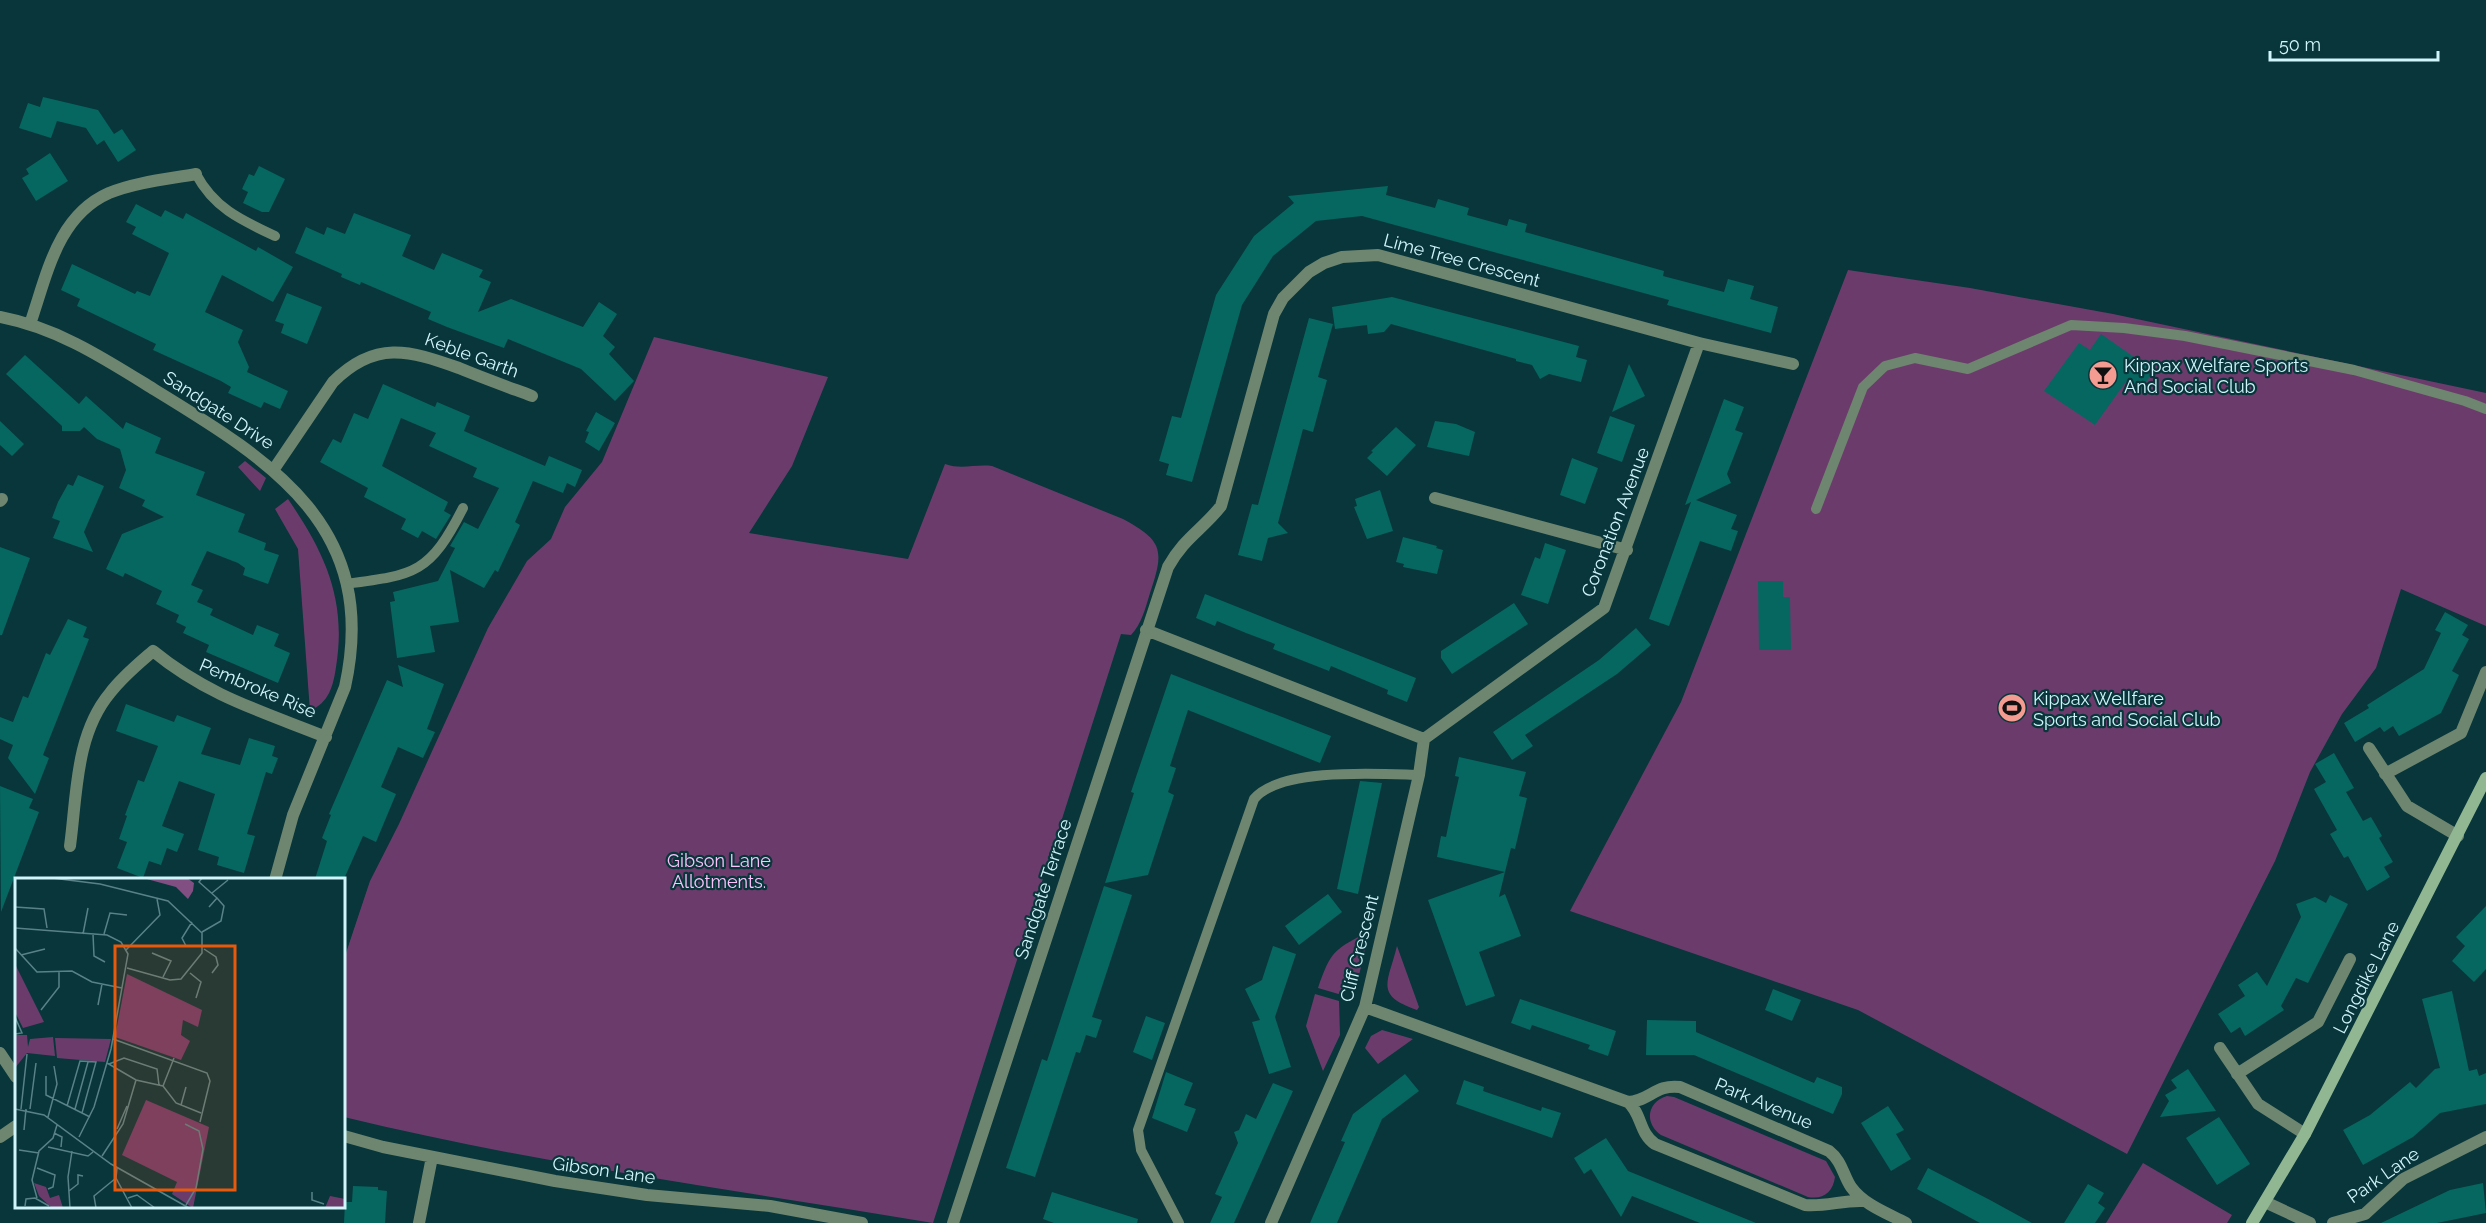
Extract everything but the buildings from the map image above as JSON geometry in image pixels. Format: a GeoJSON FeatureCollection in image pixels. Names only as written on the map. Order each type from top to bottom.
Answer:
{"type":"FeatureCollection","features":[{"type":"Feature","properties":{"kind":"main road","name":"Longdike Lane"},"geometry":{"type":"LineString","coordinates":[[2252,1223],[2305,1134],[2486,778]]}},
{"type":"Feature","properties":{"kind":"street"},"geometry":{"type":"LineString","coordinates":[[30,324],[61,237],[82,210],[111,193],[196,174]]}},
{"type":"Feature","properties":{"kind":"street","name":"Lime Tree Crescent"},"geometry":{"type":"LineString","coordinates":[[1168,567],[1185,540],[1211,519],[1224,498],[1274,314],[1295,284],[1324,263],[1342,257],[1378,255],[1700,343],[1793,364]]}},
{"type":"Feature","properties":{"kind":"street","name":"Sandgate Drive"},"geometry":{"type":"LineString","coordinates":[[0,317],[30,324],[70,339],[235,438],[274,469],[299,493],[320,521],[336,552],[346,584],[352,627],[350,662],[345,687],[293,815],[276,878]]}},
{"type":"Feature","properties":{"kind":"street","name":"Coronation Avenue"},"geometry":{"type":"LineString","coordinates":[[1424,738],[1604,608],[1700,343]]}},
{"type":"Feature","properties":{"kind":"street","name":"Keble Garth"},"geometry":{"type":"LineString","coordinates":[[274,469],[333,382],[345,370],[374,355],[406,351],[422,355],[532,396]]}},
{"type":"Feature","properties":{"kind":"street"},"geometry":{"type":"LineString","coordinates":[[1436,498],[1627,549]]}},
{"type":"Feature","properties":{"kind":"street","name":"Sandgate Terrace"},"geometry":{"type":"LineString","coordinates":[[953,1223],[1168,567]]}},
{"type":"Feature","properties":{"kind":"street"},"geometry":{"type":"LineString","coordinates":[[1146,630],[1424,738]]}},
{"type":"Feature","properties":{"kind":"street","name":"Pembroke Rise"},"geometry":{"type":"LineString","coordinates":[[70,846],[82,752],[92,720],[110,692],[153,651],[182,675],[214,693],[326,736]]}},
{"type":"Feature","properties":{"kind":"street"},"geometry":{"type":"LineString","coordinates":[[2385,774],[2461,733],[2486,672]]}},
{"type":"Feature","properties":{"kind":"street","name":"Cliff Crescent"},"geometry":{"type":"LineString","coordinates":[[1271,1223],[1365,1007],[1419,775],[1424,738]]}},
{"type":"Feature","properties":{"kind":"street"},"geometry":{"type":"LineString","coordinates":[[2369,748],[2407,806],[2458,836]]}},
{"type":"Feature","properties":{"kind":"street","name":"Longdike Lane"},"geometry":{"type":"LineString","coordinates":[[2237,1074],[2318,1022],[2350,958]]}},
{"type":"Feature","properties":{"kind":"street"},"geometry":{"type":"LineString","coordinates":[[1365,1007],[1628,1102],[1636,1112],[1643,1133],[1655,1144],[1805,1205],[1817,1206],[1846,1200],[1863,1200]]}},
{"type":"Feature","properties":{"kind":"street"},"geometry":{"type":"LineString","coordinates":[[2220,1048],[2258,1104],[2305,1134]]}},
{"type":"Feature","properties":{"kind":"street"},"geometry":{"type":"LineString","coordinates":[[0,1053],[15,1076]]}},
{"type":"Feature","properties":{"kind":"street","name":"Park Avenue"},"geometry":{"type":"LineString","coordinates":[[1628,1102],[1637,1101],[1660,1088],[1670,1086],[1691,1092],[1829,1151],[1836,1156],[1851,1186],[1863,1200],[1906,1223]]}},
{"type":"Feature","properties":{"kind":"street"},"geometry":{"type":"LineString","coordinates":[[0,1137],[15,1127]]}},
{"type":"Feature","properties":{"kind":"street","name":"Gibson Lane"},"geometry":{"type":"LineString","coordinates":[[345,1136],[432,1157],[595,1188],[770,1206],[862,1223]]}},
{"type":"Feature","properties":{"kind":"street","name":"Park Lane"},"geometry":{"type":"LineString","coordinates":[[2333,1223],[2369,1219],[2403,1179],[2486,1137]]}},
{"type":"Feature","properties":{"kind":"street"},"geometry":{"type":"LineString","coordinates":[[419,1223],[432,1157]]}},
{"type":"Feature","properties":{"kind":"street"},"geometry":{"type":"LineString","coordinates":[[2265,1202],[2310,1223]]}},
{"type":"Feature","properties":{"kind":"lane"},"geometry":{"type":"LineString","coordinates":[[196,174],[216,204],[236,218],[274,236]]}},
{"type":"Feature","properties":{"kind":"lane"},"geometry":{"type":"LineString","coordinates":[[1816,509],[1863,387],[1885,366],[1915,358],[1968,369],[2071,325],[2124,328],[2185,336],[2354,370],[2486,409]]}},
{"type":"Feature","properties":{"kind":"lane"},"geometry":{"type":"LineString","coordinates":[[346,584],[392,578],[410,573],[425,564],[439,552],[463,508]]}},
{"type":"Feature","properties":{"kind":"lane"},"geometry":{"type":"LineString","coordinates":[[1179,1223],[1141,1150],[1138,1131],[1254,799],[1264,789],[1304,778],[1362,773],[1419,775]]}},
{"type":"Feature","properties":{"kind":"green space","name":"Kippax Wellfare Sports and Social Club"},"geometry":{"type":"Polygon","coordinates":[[[1848,270],[1970,288],[2113,314],[2486,393],[2486,626],[2401,589],[2376,668],[2342,714],[2310,772],[2275,861],[2127,1154],[1858,1010],[1570,911],[1681,702],[1848,270]]]}},
{"type":"Feature","properties":{"kind":"green space","name":"Gibson Lane Allotments."},"geometry":{"type":"Polygon","coordinates":[[[654,337],[828,377],[792,466],[749,533],[908,559],[945,464],[957,467],[992,466],[1123,519],[1146,534],[1157,548],[1155,579],[1145,610],[1131,635],[1121,634],[933,1223],[490,1149],[345,1117],[345,956],[370,881],[399,824],[488,628],[527,561],[551,539],[565,507],[602,462],[654,337]]]}},
{"type":"Feature","properties":{"kind":"green space"},"geometry":{"type":"Polygon","coordinates":[[[245,461],[266,478],[260,491],[238,467],[245,461]]]}},
{"type":"Feature","properties":{"kind":"green space"},"geometry":{"type":"Polygon","coordinates":[[[288,499],[322,558],[330,578],[338,620],[339,643],[333,681],[326,698],[310,711],[298,549],[275,509],[288,499]]]}},
{"type":"Feature","properties":{"kind":"green space"},"geometry":{"type":"Polygon","coordinates":[[[1370,931],[1359,975],[1342,995],[1318,988],[1336,952],[1370,931]]]}},
{"type":"Feature","properties":{"kind":"green space"},"geometry":{"type":"Polygon","coordinates":[[[1397,946],[1419,1007],[1417,1010],[1394,999],[1389,993],[1388,979],[1397,946]]]}},
{"type":"Feature","properties":{"kind":"green space"},"geometry":{"type":"Polygon","coordinates":[[[1315,994],[1339,1001],[1340,1035],[1323,1071],[1306,1026],[1315,994]]]}},
{"type":"Feature","properties":{"kind":"green space"},"geometry":{"type":"Polygon","coordinates":[[[1382,1030],[1413,1039],[1378,1064],[1365,1048],[1371,1036],[1382,1030]]]}},
{"type":"Feature","properties":{"kind":"green space"},"geometry":{"type":"Polygon","coordinates":[[[1667,1096],[1826,1161],[1835,1177],[1830,1191],[1823,1196],[1808,1197],[1661,1135],[1652,1125],[1650,1113],[1655,1103],[1667,1096]]]}},
{"type":"Feature","properties":{"kind":"green space"},"geometry":{"type":"Polygon","coordinates":[[[2143,1163],[2232,1215],[2227,1223],[2106,1223],[2143,1163]]]}},
{"type":"Feature","properties":{"kind":"place","name":"Kippax Welfare Sports And Social Club"},"geometry":{"type":"Point","coordinates":[2103,375]}},
{"type":"Feature","properties":{"kind":"place","name":"Kippax Wellfare Sports and Social Club"},"geometry":{"type":"Point","coordinates":[2012,708]}}]}
